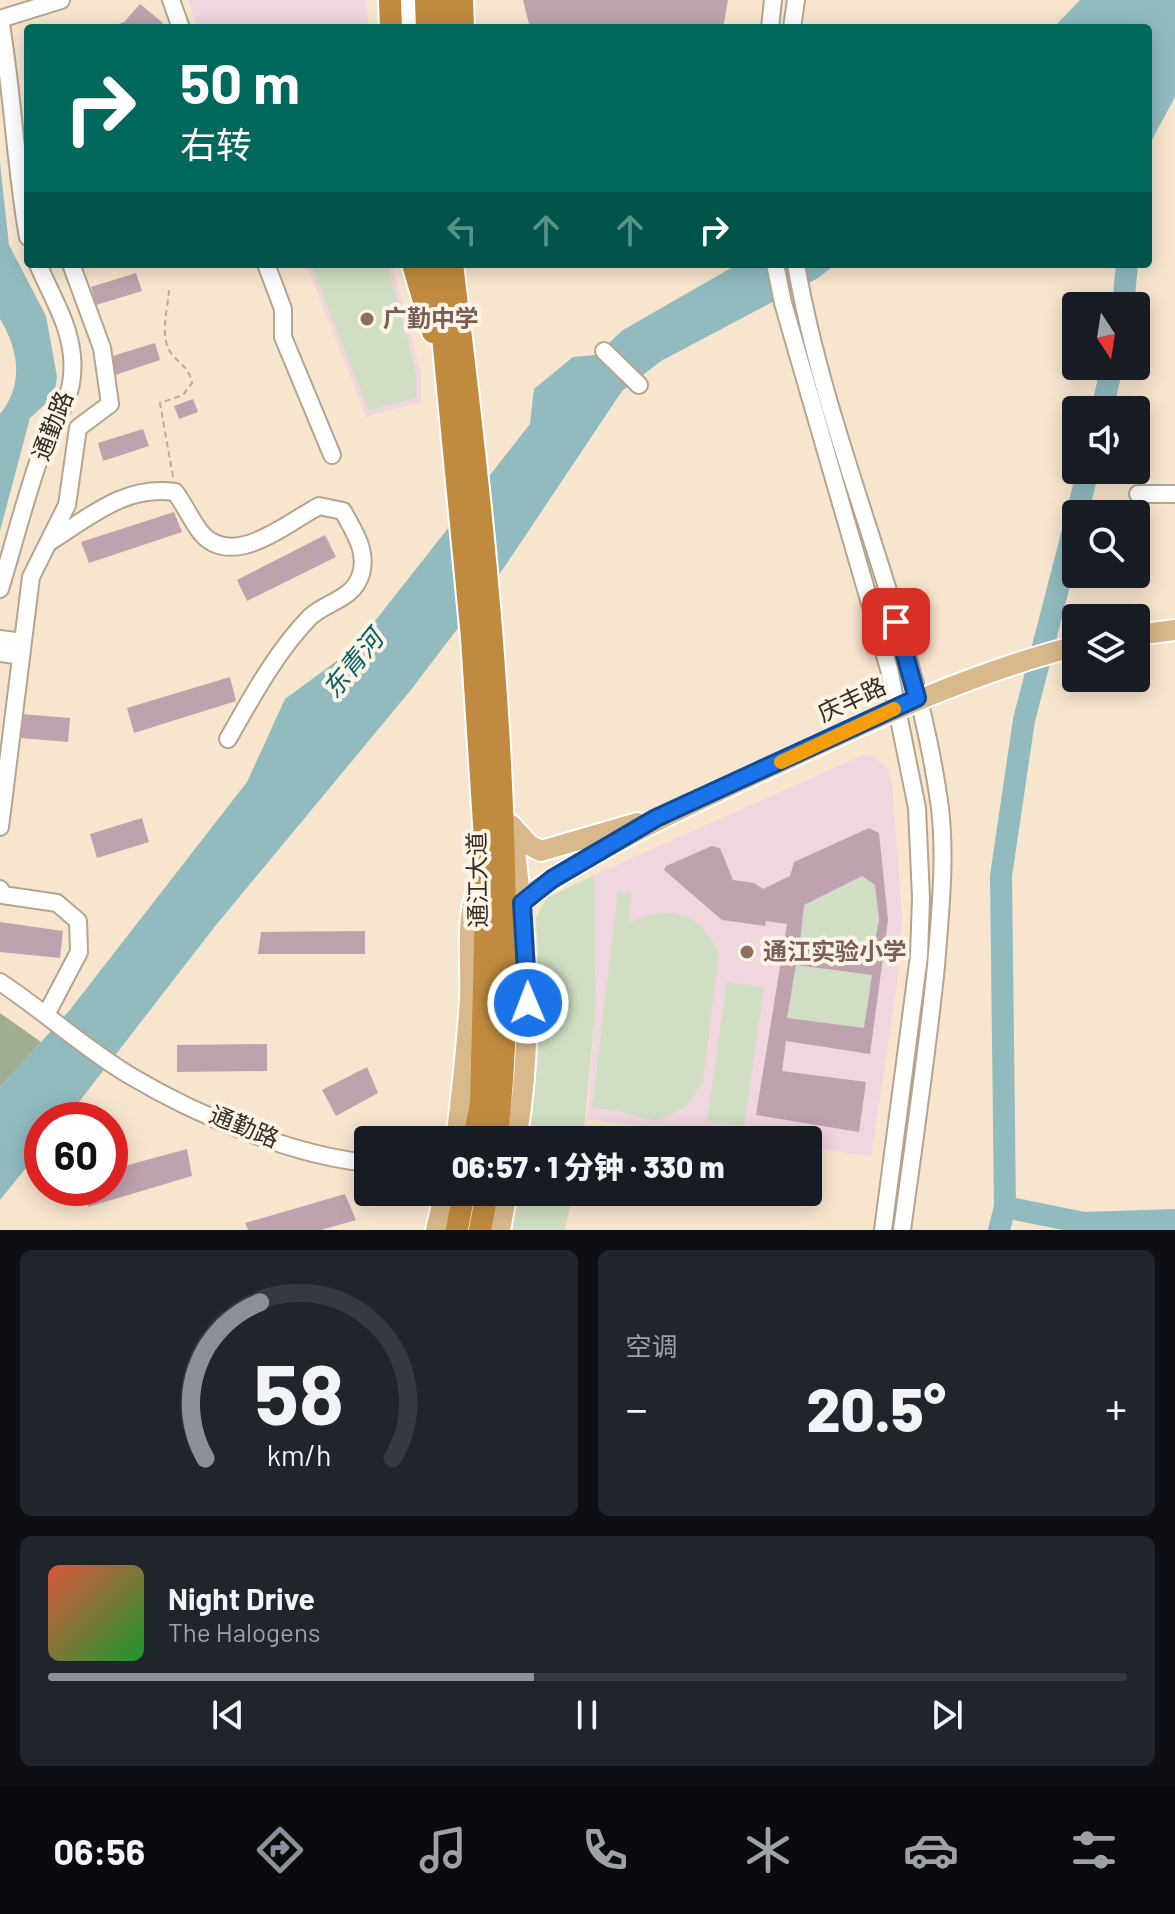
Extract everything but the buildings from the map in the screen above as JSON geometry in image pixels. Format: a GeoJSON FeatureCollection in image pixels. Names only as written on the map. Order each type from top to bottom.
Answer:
{"type":"FeatureCollection","features":[{"type":"Feature","properties":{"kind":"highway"},"geometry":{"type":"LineString","coordinates":[[390,0],[391,24]]}},
{"type":"Feature","properties":{"kind":"highway"},"geometry":{"type":"LineString","coordinates":[[426,0],[427,24]]}},
{"type":"Feature","properties":{"kind":"highway"},"geometry":{"type":"LineString","coordinates":[[444,0],[445,24]]}},
{"type":"Feature","properties":{"kind":"highway"},"geometry":{"type":"LineString","coordinates":[[462,0],[463,24]]}},
{"type":"Feature","properties":{"kind":"highway"},"geometry":{"type":"LineString","coordinates":[[414,268],[444,365]]}},
{"type":"Feature","properties":{"kind":"highway"},"geometry":{"type":"LineString","coordinates":[[436,268],[444,365]]}},
{"type":"Feature","properties":{"kind":"highway"},"geometry":{"type":"LineString","coordinates":[[452,268],[461,336]]}},
{"type":"Feature","properties":{"kind":"highway"},"geometry":{"type":"LineString","coordinates":[[461,336],[468,268]]}},
{"type":"Feature","properties":{"kind":"highway","name":"通江大道"},"geometry":{"type":"LineString","coordinates":[[461,336],[478,477],[507,817],[504,1082],[498,1126]]}},
{"type":"Feature","properties":{"kind":"highway","name":"通江大道"},"geometry":{"type":"LineString","coordinates":[[444,365],[472,638],[487,870],[481,1103],[477,1126]]}},
{"type":"Feature","properties":{"kind":"highway"},"geometry":{"type":"LineString","coordinates":[[457,1230],[461,1206]]}},
{"type":"Feature","properties":{"kind":"highway"},"geometry":{"type":"LineString","coordinates":[[480,1230],[484,1206]]}},
{"type":"Feature","properties":{"kind":"main road"},"geometry":{"type":"LineString","coordinates":[[1150,633],[1175,630]]}},
{"type":"Feature","properties":{"kind":"main road","name":"庆丰路"},"geometry":{"type":"LineString","coordinates":[[656,818],[917,698],[1006,666],[1062,650]]}},
{"type":"Feature","properties":{"kind":"main road"},"geometry":{"type":"LineString","coordinates":[[507,817],[529,845],[541,851],[656,818]]}},
{"type":"Feature","properties":{"kind":"main road"},"geometry":{"type":"LineString","coordinates":[[507,817],[522,903],[529,1027],[518,1126]]}},
{"type":"Feature","properties":{"kind":"main road"},"geometry":{"type":"LineString","coordinates":[[506,942],[522,903],[552,879],[656,818]]}},
{"type":"Feature","properties":{"kind":"main road"},"geometry":{"type":"LineString","coordinates":[[457,1126],[470,997],[470,927],[478,886],[487,870]]}},
{"type":"Feature","properties":{"kind":"main road"},"geometry":{"type":"LineString","coordinates":[[436,1230],[442,1206]]}},
{"type":"Feature","properties":{"kind":"main road"},"geometry":{"type":"LineString","coordinates":[[500,1230],[504,1206]]}},
{"type":"Feature","properties":{"kind":"street"},"geometry":{"type":"LineString","coordinates":[[24,209],[16,152],[21,117],[0,19],[61,0]]}},
{"type":"Feature","properties":{"kind":"street"},"geometry":{"type":"LineString","coordinates":[[171,0],[180,24]]}},
{"type":"Feature","properties":{"kind":"street"},"geometry":{"type":"LineString","coordinates":[[410,0],[411,24]]}},
{"type":"Feature","properties":{"kind":"street"},"geometry":{"type":"LineString","coordinates":[[770,24],[773,0]]}},
{"type":"Feature","properties":{"kind":"street"},"geometry":{"type":"LineString","coordinates":[[793,24],[796,0]]}},
{"type":"Feature","properties":{"kind":"street","name":"通勤路"},"geometry":{"type":"LineString","coordinates":[[0,589],[42,450],[61,419],[69,393],[72,357],[66,324],[40,268]]}},
{"type":"Feature","properties":{"kind":"street"},"geometry":{"type":"LineString","coordinates":[[0,827],[31,577],[67,505],[78,428],[110,404],[102,348],[72,268]]}},
{"type":"Feature","properties":{"kind":"street"},"geometry":{"type":"LineString","coordinates":[[268,268],[283,309],[283,337],[332,455]]}},
{"type":"Feature","properties":{"kind":"street"},"geometry":{"type":"LineString","coordinates":[[422,268],[423,302]]}},
{"type":"Feature","properties":{"kind":"street"},"geometry":{"type":"LineString","coordinates":[[776,268],[783,303],[898,707],[917,808],[921,898],[912,1016],[883,1230]]}},
{"type":"Feature","properties":{"kind":"street"},"geometry":{"type":"LineString","coordinates":[[797,268],[800,290],[917,698],[940,811],[942,859],[929,1038],[902,1230]]}},
{"type":"Feature","properties":{"kind":"street"},"geometry":{"type":"LineString","coordinates":[[604,351],[639,385]]}},
{"type":"Feature","properties":{"kind":"street"},"geometry":{"type":"LineString","coordinates":[[51,541],[115,500],[151,488],[175,492],[201,532],[216,546],[238,549],[319,506],[343,511],[362,548],[361,575],[346,596],[312,615],[268,670],[228,739]]}},
{"type":"Feature","properties":{"kind":"street"},"geometry":{"type":"LineString","coordinates":[[1138,494],[1175,494]]}},
{"type":"Feature","properties":{"kind":"street"},"geometry":{"type":"LineString","coordinates":[[0,639],[22,649]]}},
{"type":"Feature","properties":{"kind":"street"},"geometry":{"type":"LineString","coordinates":[[0,653],[22,649]]}},
{"type":"Feature","properties":{"kind":"street"},"geometry":{"type":"LineString","coordinates":[[0,889],[3,895],[57,903],[78,921],[79,952],[47,1013],[0,982]]}},
{"type":"Feature","properties":{"kind":"street","name":"通勤路"},"geometry":{"type":"LineString","coordinates":[[47,1013],[127,1073],[211,1114],[307,1152],[354,1160]]}},
{"type":"Feature","properties":{"kind":"path"},"geometry":{"type":"LineString","coordinates":[[169,290],[164,329],[169,351],[190,370],[192,383],[190,390],[183,395],[160,403],[175,492]]}},
{"type":"Feature","properties":{"kind":"shaded area"},"geometry":{"type":"Polygon","coordinates":[[[188,0],[366,0],[368,24],[197,24],[188,0]]]}},
{"type":"Feature","properties":{"kind":"shaded area","name":"广勤中学"},"geometry":{"type":"Polygon","coordinates":[[[308,268],[393,268],[421,373],[421,402],[366,417],[308,268]]]}},
{"type":"Feature","properties":{"kind":"shaded area","name":"通江实验小学"},"geometry":{"type":"Polygon","coordinates":[[[863,755],[875,757],[888,769],[892,783],[902,919],[897,984],[871,1156],[822,1149],[822,1126],[641,1126],[587,1119],[596,1002],[594,875],[863,755]]]}},
{"type":"Feature","properties":{"kind":"green space","name":"广勤中学"},"geometry":{"type":"Polygon","coordinates":[[[313,268],[388,268],[416,372],[416,397],[369,411],[313,268]]]}},
{"type":"Feature","properties":{"kind":"green space"},"geometry":{"type":"Polygon","coordinates":[[[594,875],[596,1002],[584,1126],[530,1126],[541,1021],[536,917],[547,898],[594,875]]]}},
{"type":"Feature","properties":{"kind":"green space"},"geometry":{"type":"Polygon","coordinates":[[[862,876],[875,885],[879,920],[873,952],[800,943],[804,905],[862,876]]]}},
{"type":"Feature","properties":{"kind":"green space"},"geometry":{"type":"Polygon","coordinates":[[[618,891],[631,894],[628,923],[657,914],[681,915],[702,928],[719,954],[703,1081],[685,1108],[656,1121],[619,1111],[592,1108],[618,891]]]}},
{"type":"Feature","properties":{"kind":"green space"},"geometry":{"type":"Polygon","coordinates":[[[796,965],[872,975],[864,1028],[787,1018],[796,965]]]}},
{"type":"Feature","properties":{"kind":"green space"},"geometry":{"type":"Polygon","coordinates":[[[727,982],[764,987],[744,1126],[707,1121],[727,982]]]}},
{"type":"Feature","properties":{"kind":"green space"},"geometry":{"type":"Polygon","coordinates":[[[0,1013],[41,1042],[0,1087],[0,1013]]]}},
{"type":"Feature","properties":{"kind":"green space"},"geometry":{"type":"Polygon","coordinates":[[[516,1206],[570,1206],[565,1230],[512,1230],[516,1206]]]}},
{"type":"Feature","properties":{"kind":"water"},"geometry":{"type":"Polygon","coordinates":[[[1080,0],[1175,0],[1175,97],[1152,140],[1152,24],[1057,24],[1080,0]]]}},
{"type":"Feature","properties":{"kind":"water"},"geometry":{"type":"Polygon","coordinates":[[[0,163],[9,245],[46,316],[57,377],[54,396],[30,418],[0,531],[0,414],[13,391],[16,367],[11,343],[0,319],[0,163]]]}},
{"type":"Feature","properties":{"kind":"water","name":"东青河"},"geometry":{"type":"Polygon","coordinates":[[[731,268],[831,268],[818,278],[661,361],[622,391],[503,569],[410,691],[216,925],[79,1102],[24,1102],[24,1170],[0,1200],[0,1087],[69,1011],[247,782],[285,699],[353,649],[530,424],[534,389],[573,357],[596,355],[623,330],[731,268]]]}},
{"type":"Feature","properties":{"kind":"waterway"},"geometry":{"type":"LineString","coordinates":[[1124,292],[1127,268]]}},
{"type":"Feature","properties":{"kind":"waterway"},"geometry":{"type":"LineString","coordinates":[[1105,396],[1109,380]]}},
{"type":"Feature","properties":{"kind":"waterway"},"geometry":{"type":"LineString","coordinates":[[1080,500],[1084,484]]}},
{"type":"Feature","properties":{"kind":"waterway"},"geometry":{"type":"LineString","coordinates":[[999,1230],[1005,1207],[1001,876],[1024,720],[1062,573]]}},
{"type":"Feature","properties":{"kind":"waterway"},"geometry":{"type":"LineString","coordinates":[[1005,1207],[1084,1223],[1175,1220]]}},
{"type":"Feature","properties":{"kind":"slow traffic"},"geometry":{"type":"LineString","coordinates":[[781,762],[894,709]]}},
{"type":"Feature","properties":{"kind":"place","name":"广勤中学"},"geometry":{"type":"Point","coordinates":[367,319]}},
{"type":"Feature","properties":{"kind":"place","name":"通江实验小学"},"geometry":{"type":"Point","coordinates":[747,952]}},
{"type":"Feature","properties":{"kind":"route"},"geometry":{"type":"LineString","coordinates":[[528,1003],[522,903],[552,879],[581,865],[656,818],[917,698],[896,622]]}}]}
